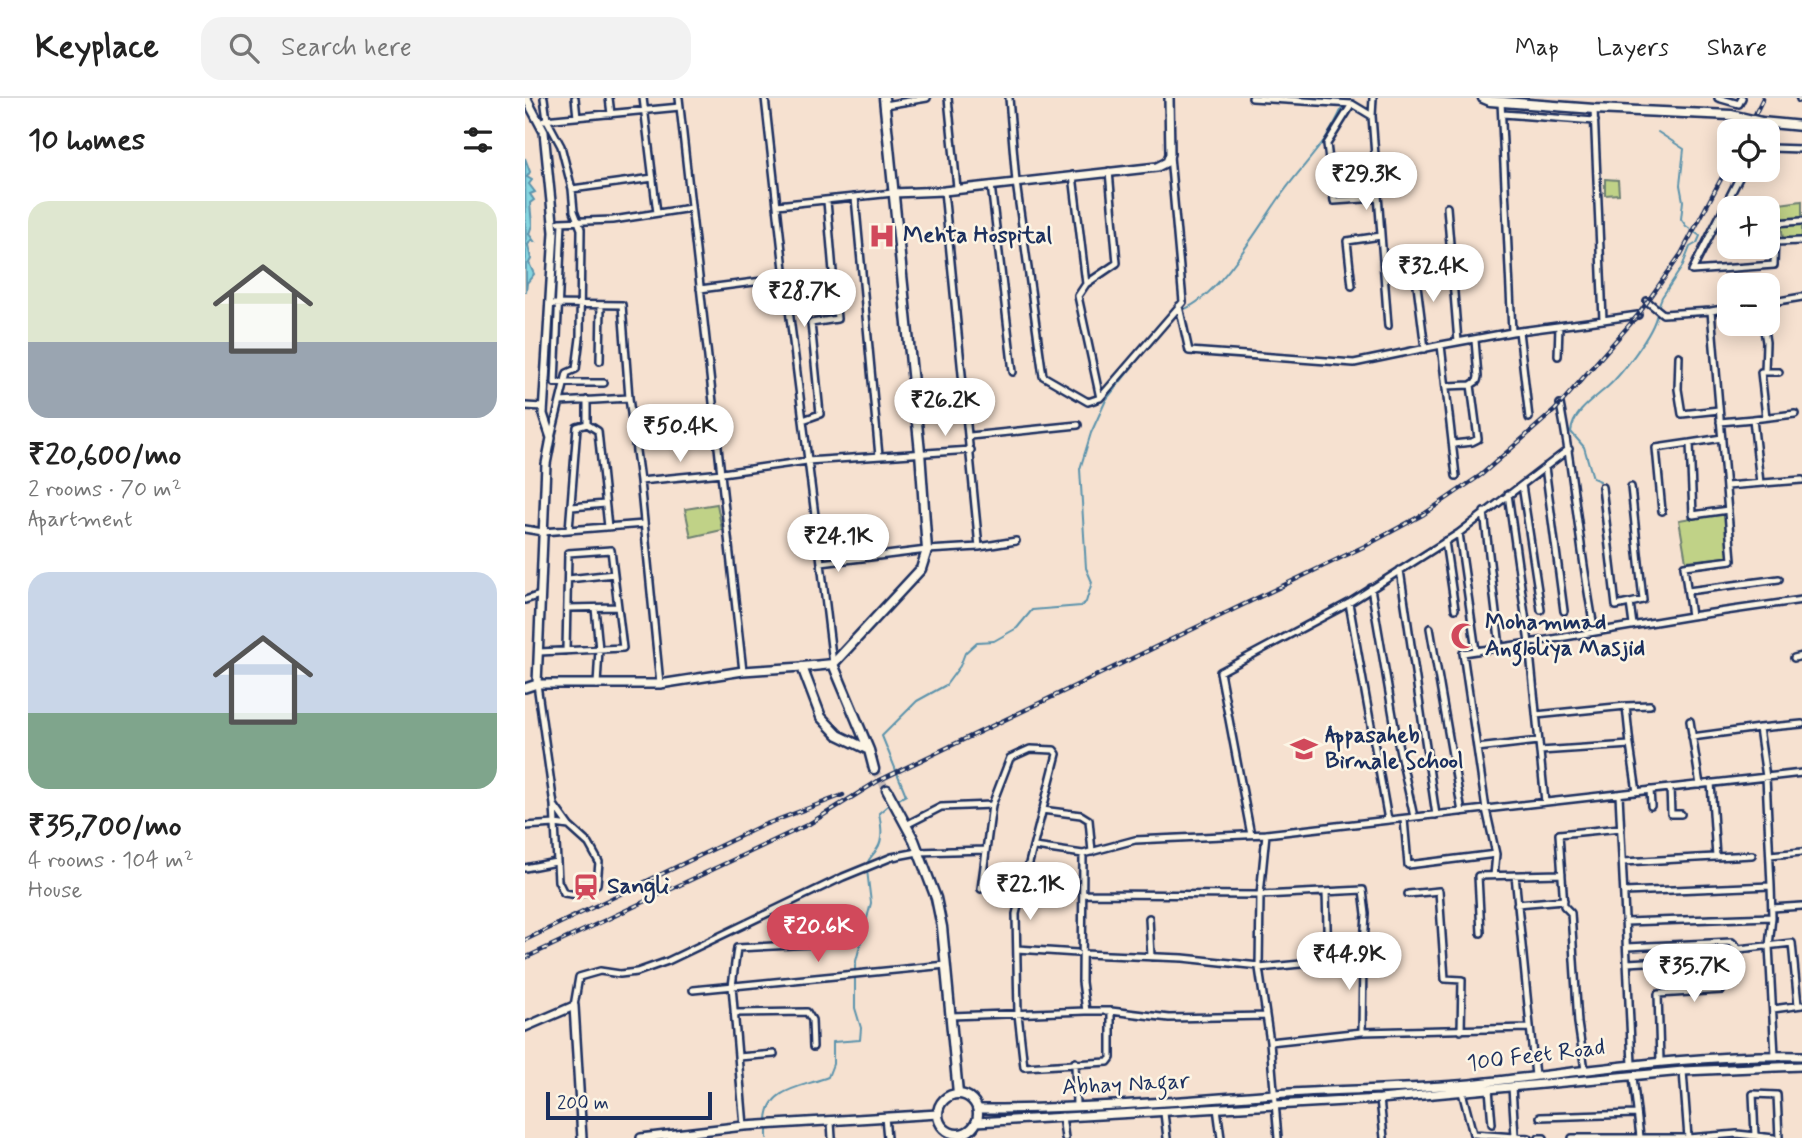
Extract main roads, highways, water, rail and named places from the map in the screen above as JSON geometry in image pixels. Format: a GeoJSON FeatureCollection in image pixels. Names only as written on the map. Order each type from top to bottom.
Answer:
{"type":"FeatureCollection","features":[{"type":"Feature","properties":{"kind":"main road"},"geometry":{"type":"LineString","coordinates":[[526,98],[544,132],[552,222],[543,407],[551,438],[546,464],[537,684]]}},
{"type":"Feature","properties":{"kind":"main road"},"geometry":{"type":"LineString","coordinates":[[893,193],[944,191],[1157,167],[1167,162],[1170,154],[1169,98]]}},
{"type":"Feature","properties":{"kind":"main road"},"geometry":{"type":"LineString","coordinates":[[1492,100],[1571,103],[1594,109],[1731,115],[1761,122],[1802,126]]}},
{"type":"Feature","properties":{"kind":"main road"},"geometry":{"type":"LineString","coordinates":[[525,688],[537,684],[660,684],[743,671],[832,664],[921,569],[927,550],[920,452],[885,102]]}},
{"type":"Feature","properties":{"kind":"main road"},"geometry":{"type":"LineString","coordinates":[[832,664],[869,750],[874,769]]}},
{"type":"Feature","properties":{"kind":"main road"},"geometry":{"type":"LineString","coordinates":[[802,667],[821,717],[838,734],[869,750]]}},
{"type":"Feature","properties":{"kind":"main road"},"geometry":{"type":"LineString","coordinates":[[887,790],[907,825],[936,898],[946,965],[958,1093]]}},
{"type":"Feature","properties":{"kind":"main road"},"geometry":{"type":"LineString","coordinates":[[525,1027],[574,1006],[582,1138]]}},
{"type":"Feature","properties":{"kind":"main road","name":"100 Feet Road"},"geometry":{"type":"LineString","coordinates":[[1275,1094],[1388,1090],[1660,1061],[1802,1056]]}},
{"type":"Feature","properties":{"kind":"main road"},"geometry":{"type":"LineString","coordinates":[[976,1122],[1380,1099],[1683,1071],[1802,1066]]}},
{"type":"Feature","properties":{"kind":"main road"},"geometry":{"type":"LineString","coordinates":[[958,1093],[969,1097],[978,1109],[976,1122],[971,1129],[959,1136],[943,1128],[937,1118],[942,1100],[958,1093]]}},
{"type":"Feature","properties":{"kind":"main road","name":"Abhay Nagar"},"geometry":{"type":"LineString","coordinates":[[978,1109],[1038,1110],[1076,1105],[1217,1100],[1275,1094]]}},
{"type":"Feature","properties":{"kind":"main road"},"geometry":{"type":"LineString","coordinates":[[644,1138],[744,1126],[939,1114]]}},
{"type":"Feature","properties":{"kind":"water"},"geometry":{"type":"Polygon","coordinates":[[[525,158],[530,172],[527,177],[532,180],[529,184],[535,192],[530,194],[534,200],[530,203],[532,225],[529,234],[534,241],[531,240],[528,245],[531,259],[529,263],[534,274],[527,283],[526,292],[525,158]]]}},
{"type":"Feature","properties":{"kind":"waterway"},"geometry":{"type":"LineString","coordinates":[[1182,310],[1196,303],[1224,276],[1323,142],[1343,106]]}},
{"type":"Feature","properties":{"kind":"waterway"},"geometry":{"type":"LineString","coordinates":[[1658,132],[1684,149],[1680,185],[1683,201],[1681,219],[1700,236],[1697,243],[1690,247],[1682,267],[1658,307]]}},
{"type":"Feature","properties":{"kind":"waterway"},"geometry":{"type":"LineString","coordinates":[[1600,481],[1593,478],[1584,447],[1571,432],[1572,425],[1583,408],[1611,384],[1627,365],[1650,332],[1657,313]]}},
{"type":"Feature","properties":{"kind":"waterway"},"geometry":{"type":"LineString","coordinates":[[895,801],[906,795],[882,736],[917,701],[946,685],[960,666],[965,653],[977,642],[994,641],[1017,628],[1032,610],[1081,606],[1086,602],[1092,582],[1086,568],[1080,469],[1091,433],[1106,400],[1157,336]]}},
{"type":"Feature","properties":{"kind":"waterway"},"geometry":{"type":"LineString","coordinates":[[867,864],[881,841],[879,813],[891,803]]}},
{"type":"Feature","properties":{"kind":"waterway"},"geometry":{"type":"LineString","coordinates":[[767,1120],[773,1101],[780,1095],[828,1077],[833,1064],[833,1042],[860,1040],[861,1028],[855,1008],[855,965],[871,903],[867,870]]}},
{"type":"Feature","properties":{"kind":"waterway"},"geometry":{"type":"LineString","coordinates":[[767,1126],[767,1138]]}},
{"type":"Feature","properties":{"kind":"tunnel"},"geometry":{"type":"LineString","coordinates":[[874,769],[887,790]]}},
{"type":"Feature","properties":{"kind":"railway"},"geometry":{"type":"LineString","coordinates":[[1753,119],[1763,98]]}},
{"type":"Feature","properties":{"kind":"railway"},"geometry":{"type":"LineString","coordinates":[[525,958],[809,824],[878,781],[1365,546],[1424,514],[1481,475],[1555,410],[1638,315],[1681,254],[1719,182]]}},
{"type":"Feature","properties":{"kind":"railway"},"geometry":{"type":"LineString","coordinates":[[525,940],[761,826],[843,795]]}},
{"type":"Feature","properties":{"kind":"place","name":"Mehta Hospital"},"geometry":{"type":"Point","coordinates":[882,236]}},
{"type":"Feature","properties":{"kind":"place","name":"Mohammad Angloliya Masjid"},"geometry":{"type":"Point","coordinates":[1464,636]}},
{"type":"Feature","properties":{"kind":"place","name":"Appasaheb Birnale School"},"geometry":{"type":"Point","coordinates":[1304,749]}},
{"type":"Feature","properties":{"kind":"place","name":"Sangli"},"geometry":{"type":"Point","coordinates":[586,887]}}]}
